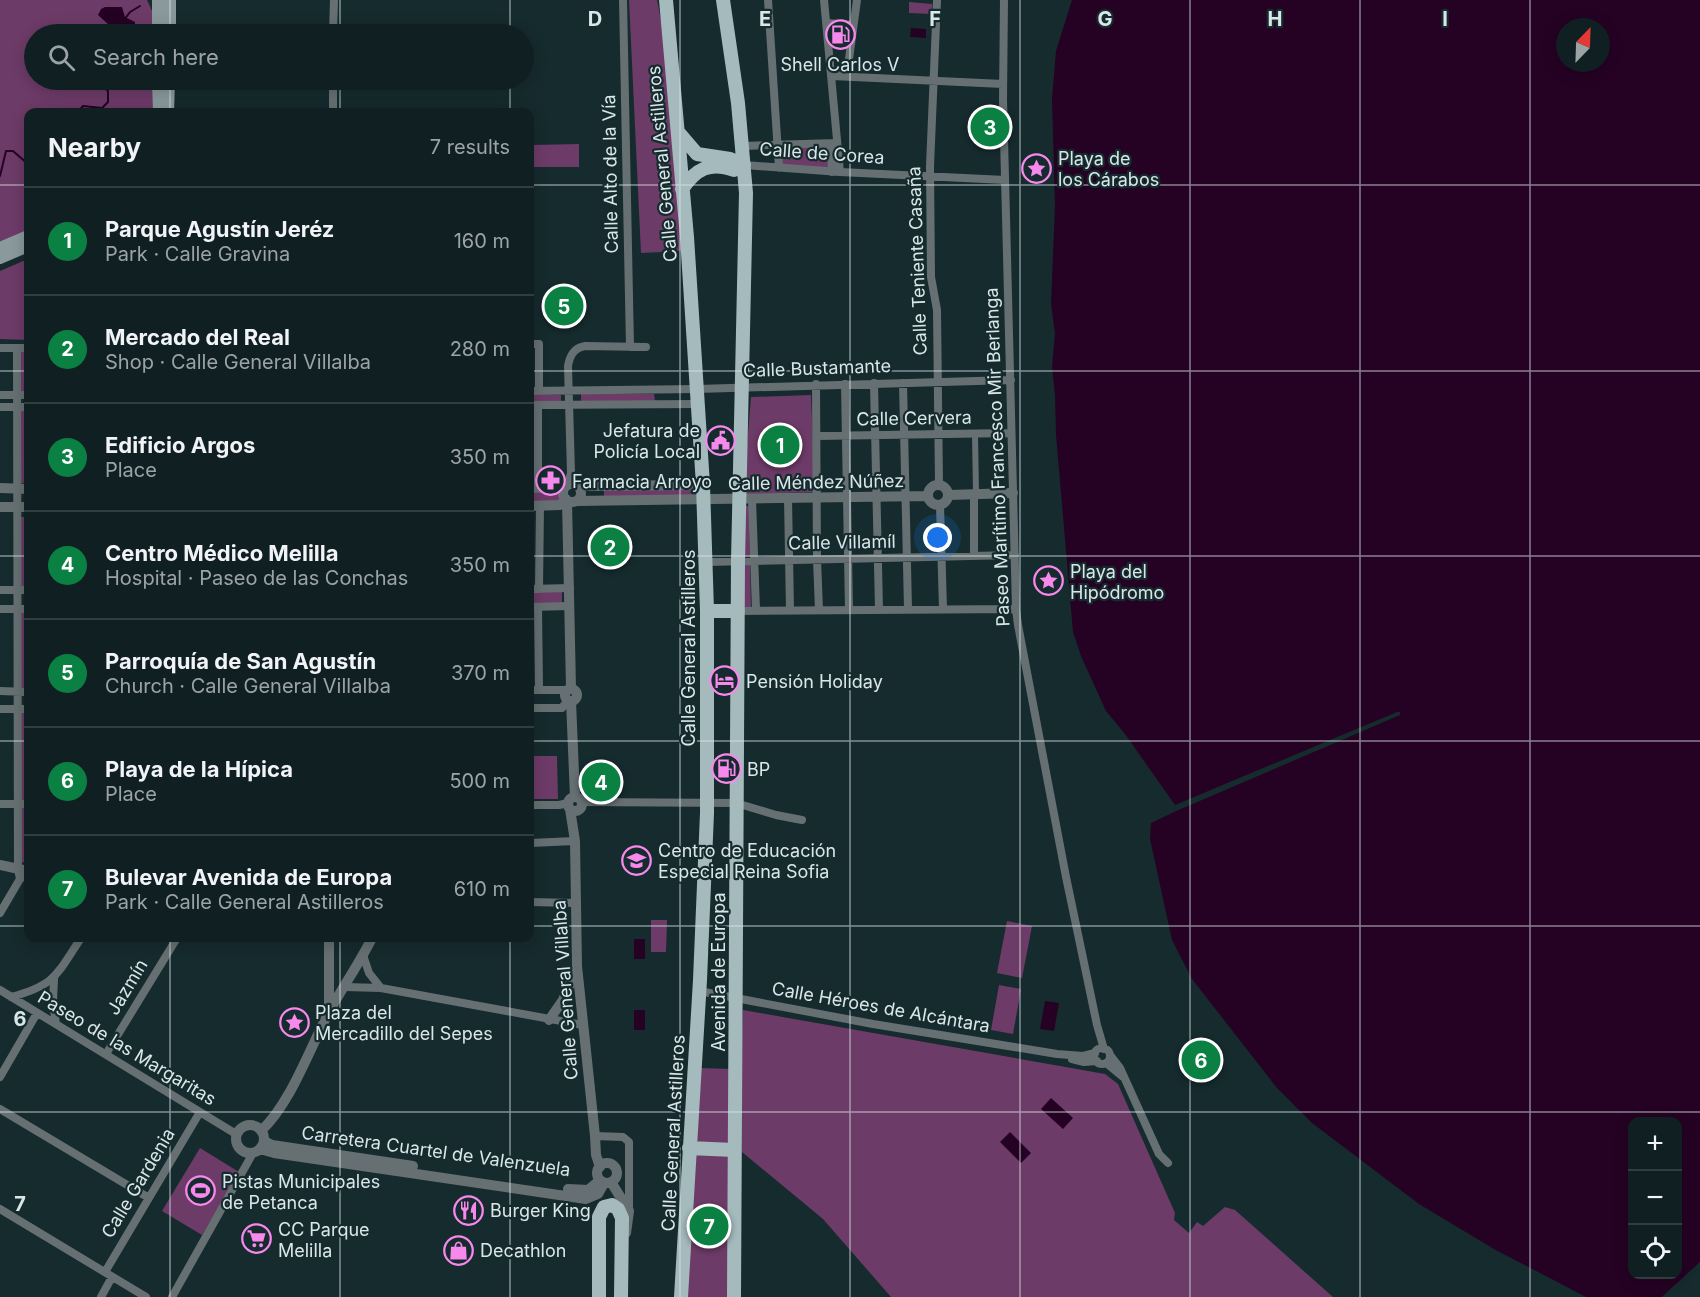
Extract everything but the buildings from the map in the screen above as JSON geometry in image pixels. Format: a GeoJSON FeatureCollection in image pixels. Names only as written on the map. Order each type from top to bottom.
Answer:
{"type":"FeatureCollection","features":[{"type":"Feature","properties":{"kind":"main road"},"geometry":{"type":"LineString","coordinates":[[158,0],[158,24]]}},
{"type":"Feature","properties":{"kind":"main road"},"geometry":{"type":"LineString","coordinates":[[170,0],[170,24]]}},
{"type":"Feature","properties":{"kind":"main road","name":"Calle General Astilleros"},"geometry":{"type":"LineString","coordinates":[[666,0],[679,133],[697,389],[704,501],[707,611],[707,802],[699,991],[681,1297]]}},
{"type":"Feature","properties":{"kind":"main road","name":"Avenida de Europa"},"geometry":{"type":"LineString","coordinates":[[723,0],[746,193],[741,387],[745,499],[738,561],[734,1297]]}},
{"type":"Feature","properties":{"kind":"main road"},"geometry":{"type":"LineString","coordinates":[[158,90],[159,108]]}},
{"type":"Feature","properties":{"kind":"main road"},"geometry":{"type":"LineString","coordinates":[[168,108],[169,90]]}},
{"type":"Feature","properties":{"kind":"main road"},"geometry":{"type":"LineString","coordinates":[[679,133],[697,154],[730,159],[744,169]]}},
{"type":"Feature","properties":{"kind":"main road"},"geometry":{"type":"LineString","coordinates":[[682,189],[693,175],[703,168],[744,169]]}},
{"type":"Feature","properties":{"kind":"main road"},"geometry":{"type":"LineString","coordinates":[[0,248],[24,238]]}},
{"type":"Feature","properties":{"kind":"main road"},"geometry":{"type":"LineString","coordinates":[[0,258],[24,248]]}},
{"type":"Feature","properties":{"kind":"main road"},"geometry":{"type":"LineString","coordinates":[[707,611],[738,610]]}},
{"type":"Feature","properties":{"kind":"main road"},"geometry":{"type":"LineString","coordinates":[[689,1148],[734,1150]]}},
{"type":"Feature","properties":{"kind":"main road"},"geometry":{"type":"LineString","coordinates":[[599,1297],[599,1215],[604,1207],[612,1206],[626,1215],[622,1251],[621,1297]]}},
{"type":"Feature","properties":{"kind":"street"},"geometry":{"type":"LineString","coordinates":[[333,24],[334,0]]}},
{"type":"Feature","properties":{"kind":"street","name":"Calle Alto de la Vía"},"geometry":{"type":"LineString","coordinates":[[623,0],[630,347]]}},
{"type":"Feature","properties":{"kind":"street"},"geometry":{"type":"LineString","coordinates":[[768,0],[779,168]]}},
{"type":"Feature","properties":{"kind":"street"},"geometry":{"type":"LineString","coordinates":[[824,0],[837,76],[834,143],[836,172]]}},
{"type":"Feature","properties":{"kind":"street"},"geometry":{"type":"LineString","coordinates":[[837,76],[849,59],[857,0]]}},
{"type":"Feature","properties":{"kind":"street","name":"Calle Teniente Casaña"},"geometry":{"type":"LineString","coordinates":[[937,0],[930,176],[931,277],[937,310],[939,485]]}},
{"type":"Feature","properties":{"kind":"street","name":"Paseo Marítimo Francesco Mir Berlanga"},"geometry":{"type":"LineString","coordinates":[[1004,0],[1003,84],[1016,609],[1102,1056]]}},
{"type":"Feature","properties":{"kind":"street"},"geometry":{"type":"LineString","coordinates":[[826,22],[853,24]]}},
{"type":"Feature","properties":{"kind":"street"},"geometry":{"type":"LineString","coordinates":[[837,76],[1003,84]]}},
{"type":"Feature","properties":{"kind":"street"},"geometry":{"type":"LineString","coordinates":[[333,90],[333,108]]}},
{"type":"Feature","properties":{"kind":"street"},"geometry":{"type":"LineString","coordinates":[[742,146],[834,143]]}},
{"type":"Feature","properties":{"kind":"street","name":"Calle de Corea"},"geometry":{"type":"LineString","coordinates":[[744,169],[779,168],[1005,180]]}},
{"type":"Feature","properties":{"kind":"street"},"geometry":{"type":"LineString","coordinates":[[534,344],[534,391]]}},
{"type":"Feature","properties":{"kind":"street"},"geometry":{"type":"LineString","coordinates":[[572,483],[563,493],[571,501],[581,496],[572,483],[568,390],[570,358],[578,348],[646,347]]}},
{"type":"Feature","properties":{"kind":"street"},"geometry":{"type":"LineString","coordinates":[[0,348],[24,348]]}},
{"type":"Feature","properties":{"kind":"street"},"geometry":{"type":"LineString","coordinates":[[0,913],[24,873],[19,804],[17,691],[17,590],[23,489],[17,407],[16,348]]}},
{"type":"Feature","properties":{"kind":"street","name":"Calle Bustamante"},"geometry":{"type":"LineString","coordinates":[[534,391],[1011,380]]}},
{"type":"Feature","properties":{"kind":"street"},"geometry":{"type":"LineString","coordinates":[[903,382],[908,609]]}},
{"type":"Feature","properties":{"kind":"street"},"geometry":{"type":"LineString","coordinates":[[874,383],[879,609]]}},
{"type":"Feature","properties":{"kind":"street"},"geometry":{"type":"LineString","coordinates":[[816,384],[819,610]]}},
{"type":"Feature","properties":{"kind":"street"},"geometry":{"type":"LineString","coordinates":[[845,384],[849,610]]}},
{"type":"Feature","properties":{"kind":"street"},"geometry":{"type":"LineString","coordinates":[[0,395],[24,395]]}},
{"type":"Feature","properties":{"kind":"street"},"geometry":{"type":"LineString","coordinates":[[698,404],[534,405],[534,488],[572,483],[703,485]]}},
{"type":"Feature","properties":{"kind":"street"},"geometry":{"type":"LineString","coordinates":[[0,407],[24,406]]}},
{"type":"Feature","properties":{"kind":"street","name":"Calle Cervera"},"geometry":{"type":"LineString","coordinates":[[817,436],[1011,433]]}},
{"type":"Feature","properties":{"kind":"street"},"geometry":{"type":"LineString","coordinates":[[974,556],[975,434]]}},
{"type":"Feature","properties":{"kind":"street"},"geometry":{"type":"LineString","coordinates":[[939,485],[947,489],[949,495],[940,505],[932,503],[928,496],[931,488],[939,485]]}},
{"type":"Feature","properties":{"kind":"street"},"geometry":{"type":"LineString","coordinates":[[656,486],[657,501]]}},
{"type":"Feature","properties":{"kind":"street"},"geometry":{"type":"LineString","coordinates":[[0,489],[23,489]]}},
{"type":"Feature","properties":{"kind":"street"},"geometry":{"type":"LineString","coordinates":[[949,495],[1013,493]]}},
{"type":"Feature","properties":{"kind":"street","name":"Calle Méndez Núñez"},"geometry":{"type":"LineString","coordinates":[[535,506],[560,505],[571,501],[704,501],[928,496]]}},
{"type":"Feature","properties":{"kind":"street"},"geometry":{"type":"LineString","coordinates":[[788,498],[790,610]]}},
{"type":"Feature","properties":{"kind":"street"},"geometry":{"type":"LineString","coordinates":[[745,499],[754,560],[756,610]]}},
{"type":"Feature","properties":{"kind":"street","name":"Calle General Villalba"},"geometry":{"type":"LineString","coordinates":[[571,501],[568,517],[569,695],[575,804],[577,966],[596,1155],[600,1167]]}},
{"type":"Feature","properties":{"kind":"street"},"geometry":{"type":"LineString","coordinates":[[940,505],[943,609]]}},
{"type":"Feature","properties":{"kind":"street"},"geometry":{"type":"LineString","coordinates":[[535,506],[534,589],[570,588]]}},
{"type":"Feature","properties":{"kind":"street"},"geometry":{"type":"LineString","coordinates":[[0,507],[23,507]]}},
{"type":"Feature","properties":{"kind":"street","name":"Calle Villamíl"},"geometry":{"type":"LineString","coordinates":[[706,562],[1014,555]]}},
{"type":"Feature","properties":{"kind":"street"},"geometry":{"type":"LineString","coordinates":[[0,590],[24,590]]}},
{"type":"Feature","properties":{"kind":"street"},"geometry":{"type":"LineString","coordinates":[[534,708],[562,708],[569,695],[534,689],[534,607],[570,606]]}},
{"type":"Feature","properties":{"kind":"street"},"geometry":{"type":"LineString","coordinates":[[0,609],[24,609]]}},
{"type":"Feature","properties":{"kind":"street"},"geometry":{"type":"LineString","coordinates":[[738,610],[1016,609]]}},
{"type":"Feature","properties":{"kind":"street"},"geometry":{"type":"LineString","coordinates":[[0,691],[24,692]]}},
{"type":"Feature","properties":{"kind":"street"},"geometry":{"type":"LineString","coordinates":[[0,709],[24,709]]}},
{"type":"Feature","properties":{"kind":"street"},"geometry":{"type":"LineString","coordinates":[[534,805],[736,803],[802,820]]}},
{"type":"Feature","properties":{"kind":"street"},"geometry":{"type":"LineString","coordinates":[[0,804],[24,804]]}},
{"type":"Feature","properties":{"kind":"street"},"geometry":{"type":"LineString","coordinates":[[534,843],[574,841]]}},
{"type":"Feature","properties":{"kind":"street"},"geometry":{"type":"LineString","coordinates":[[0,865],[24,873]]}},
{"type":"Feature","properties":{"kind":"street"},"geometry":{"type":"LineString","coordinates":[[534,902],[575,903]]}},
{"type":"Feature","properties":{"kind":"street"},"geometry":{"type":"LineString","coordinates":[[11,997],[38,988],[54,979],[78,942]]}},
{"type":"Feature","properties":{"kind":"street","name":"Jazmín"},"geometry":{"type":"LineString","coordinates":[[106,1054],[175,942]]}},
{"type":"Feature","properties":{"kind":"street"},"geometry":{"type":"LineString","coordinates":[[328,1014],[329,942]]}},
{"type":"Feature","properties":{"kind":"street"},"geometry":{"type":"LineString","coordinates":[[172,1297],[260,1143],[308,1056],[328,1014],[370,942]]}},
{"type":"Feature","properties":{"kind":"street"},"geometry":{"type":"LineString","coordinates":[[363,955],[369,973],[381,988]]}},
{"type":"Feature","properties":{"kind":"street"},"geometry":{"type":"LineString","coordinates":[[549,1020],[566,995],[577,966]]}},
{"type":"Feature","properties":{"kind":"street"},"geometry":{"type":"LineString","coordinates":[[54,979],[52,1002],[56,1024]]}},
{"type":"Feature","properties":{"kind":"street"},"geometry":{"type":"LineString","coordinates":[[329,985],[338,989],[345,987],[381,988],[583,1025]]}},
{"type":"Feature","properties":{"kind":"street","name":"Paseo de las Margaritas"},"geometry":{"type":"LineString","coordinates":[[0,990],[236,1134]]}},
{"type":"Feature","properties":{"kind":"street","name":"Calle Héroes de Alcántara"},"geometry":{"type":"LineString","coordinates":[[699,991],[873,1024],[1058,1054],[1102,1056]]}},
{"type":"Feature","properties":{"kind":"street"},"geometry":{"type":"LineString","coordinates":[[0,1077],[37,1013]]}},
{"type":"Feature","properties":{"kind":"street"},"geometry":{"type":"LineString","coordinates":[[1102,1056],[1123,1077],[1159,1154],[1168,1162]]}},
{"type":"Feature","properties":{"kind":"street"},"geometry":{"type":"LineString","coordinates":[[0,1109],[149,1198]]}},
{"type":"Feature","properties":{"kind":"street","name":"Calle Gardenia"},"geometry":{"type":"LineString","coordinates":[[101,1297],[108,1274],[149,1198],[200,1112]]}},
{"type":"Feature","properties":{"kind":"street"},"geometry":{"type":"LineString","coordinates":[[254,1125],[260,1143],[245,1152],[239,1148],[236,1134],[242,1126],[254,1125]]}},
{"type":"Feature","properties":{"kind":"street"},"geometry":{"type":"LineString","coordinates":[[595,1136],[623,1137],[629,1142],[626,1215]]}},
{"type":"Feature","properties":{"kind":"street","name":"Calle General Villalba"},"geometry":{"type":"LineString","coordinates":[[595,1136],[612,1165]]}},
{"type":"Feature","properties":{"kind":"street","name":"Carretera Cuartel de Valenzuela"},"geometry":{"type":"LineString","coordinates":[[260,1143],[580,1191],[605,1182]]}},
{"type":"Feature","properties":{"kind":"street","name":"Carretera Cuartel de Valenzuela"},"geometry":{"type":"LineString","coordinates":[[260,1143],[320,1160],[591,1198]]}},
{"type":"Feature","properties":{"kind":"street"},"geometry":{"type":"LineString","coordinates":[[599,1215],[598,1205],[591,1198],[597,1194],[605,1182],[617,1174],[612,1165],[606,1164],[600,1167],[597,1174],[605,1182],[626,1215]]}},
{"type":"Feature","properties":{"kind":"street"},"geometry":{"type":"LineString","coordinates":[[0,1209],[146,1297]]}},
{"type":"Feature","properties":{"kind":"shaded area"},"geometry":{"type":"Polygon","coordinates":[[[0,0],[147,0],[152,11],[153,24],[24,24],[24,90],[153,90],[154,108],[24,108],[24,234],[0,243],[0,0]]]}},
{"type":"Feature","properties":{"kind":"shaded area"},"geometry":{"type":"Polygon","coordinates":[[[629,0],[657,0],[665,40],[683,251],[641,253],[629,0]]]}},
{"type":"Feature","properties":{"kind":"shaded area"},"geometry":{"type":"Polygon","coordinates":[[[1072,0],[1700,0],[1700,1262],[1682,1279],[1682,1117],[1628,1117],[1628,1279],[1682,1279],[1662,1297],[1586,1297],[1494,1249],[1419,1204],[1312,1123],[1277,1088],[1192,979],[1172,940],[1150,839],[1151,823],[1174,812],[1175,805],[1106,711],[1081,656],[1073,632],[1052,367],[1055,333],[1051,304],[1055,206],[1052,99],[1056,51],[1072,0]]]}},
{"type":"Feature","properties":{"kind":"shaded area"},"geometry":{"type":"Polygon","coordinates":[[[909,2],[932,4],[932,14],[909,13],[909,2]]]}},
{"type":"Feature","properties":{"kind":"shaded area"},"geometry":{"type":"Polygon","coordinates":[[[122,7],[125,17],[135,24],[108,24],[98,15],[101,9],[122,7]]]}},
{"type":"Feature","properties":{"kind":"shaded area"},"geometry":{"type":"Polygon","coordinates":[[[911,28],[926,29],[926,38],[910,37],[911,28]]]}},
{"type":"Feature","properties":{"kind":"shaded area"},"geometry":{"type":"Polygon","coordinates":[[[579,144],[579,167],[534,167],[534,145],[579,144]]]}},
{"type":"Feature","properties":{"kind":"shaded area"},"geometry":{"type":"Polygon","coordinates":[[[829,145],[830,170],[780,167],[780,148],[829,145]]]}},
{"type":"Feature","properties":{"kind":"shaded area"},"geometry":{"type":"Polygon","coordinates":[[[24,261],[24,340],[0,339],[0,271],[24,261]]]}},
{"type":"Feature","properties":{"kind":"shaded area"},"geometry":{"type":"Polygon","coordinates":[[[19,349],[24,349],[24,392],[19,392],[19,349]]]}},
{"type":"Feature","properties":{"kind":"shaded area"},"geometry":{"type":"Polygon","coordinates":[[[581,394],[654,394],[655,401],[581,402],[581,394]]]}},
{"type":"Feature","properties":{"kind":"shaded area"},"geometry":{"type":"Polygon","coordinates":[[[534,395],[561,395],[561,402],[534,402],[534,395]]]}},
{"type":"Feature","properties":{"kind":"shaded area"},"geometry":{"type":"Polygon","coordinates":[[[811,395],[815,492],[743,494],[751,397],[811,395]]]}},
{"type":"Feature","properties":{"kind":"shaded area"},"geometry":{"type":"Polygon","coordinates":[[[20,410],[24,410],[24,483],[20,483],[20,410]]]}},
{"type":"Feature","properties":{"kind":"shaded area"},"geometry":{"type":"Polygon","coordinates":[[[604,490],[694,490],[695,499],[604,498],[604,490]]]}},
{"type":"Feature","properties":{"kind":"shaded area"},"geometry":{"type":"Polygon","coordinates":[[[534,492],[561,492],[561,503],[534,503],[534,492]]]}},
{"type":"Feature","properties":{"kind":"shaded area"},"geometry":{"type":"Polygon","coordinates":[[[743,506],[749,506],[750,557],[743,557],[743,506]]]}},
{"type":"Feature","properties":{"kind":"shaded area"},"geometry":{"type":"Polygon","coordinates":[[[19,517],[24,517],[24,587],[20,587],[19,517]]]}},
{"type":"Feature","properties":{"kind":"shaded area"},"geometry":{"type":"Polygon","coordinates":[[[743,565],[750,565],[751,607],[743,607],[743,565]]]}},
{"type":"Feature","properties":{"kind":"shaded area"},"geometry":{"type":"Polygon","coordinates":[[[534,592],[562,592],[562,603],[534,603],[534,592]]]}},
{"type":"Feature","properties":{"kind":"shaded area"},"geometry":{"type":"Polygon","coordinates":[[[20,612],[24,612],[24,688],[21,688],[20,612]]]}},
{"type":"Feature","properties":{"kind":"shaded area"},"geometry":{"type":"Polygon","coordinates":[[[20,713],[24,713],[24,802],[21,802],[20,713]]]}},
{"type":"Feature","properties":{"kind":"shaded area"},"geometry":{"type":"Polygon","coordinates":[[[534,756],[557,756],[558,799],[534,799],[534,756]]]}},
{"type":"Feature","properties":{"kind":"shaded area"},"geometry":{"type":"Polygon","coordinates":[[[21,808],[24,808],[24,862],[20,862],[21,808]]]}},
{"type":"Feature","properties":{"kind":"shaded area"},"geometry":{"type":"Polygon","coordinates":[[[651,920],[667,920],[666,952],[651,952],[651,920]]]}},
{"type":"Feature","properties":{"kind":"shaded area"},"geometry":{"type":"Polygon","coordinates":[[[1007,921],[1032,926],[1022,978],[997,973],[1007,921]]]}},
{"type":"Feature","properties":{"kind":"shaded area"},"geometry":{"type":"Polygon","coordinates":[[[634,939],[645,939],[645,959],[634,959],[634,939]]]}},
{"type":"Feature","properties":{"kind":"shaded area"},"geometry":{"type":"Polygon","coordinates":[[[999,985],[1021,989],[1013,1034],[991,1030],[999,985]]]}},
{"type":"Feature","properties":{"kind":"shaded area"},"geometry":{"type":"Polygon","coordinates":[[[1045,1001],[1059,1003],[1054,1031],[1040,1029],[1045,1001]]]}},
{"type":"Feature","properties":{"kind":"shaded area"},"geometry":{"type":"Polygon","coordinates":[[[634,1010],[645,1010],[645,1030],[634,1030],[634,1010]]]}},
{"type":"Feature","properties":{"kind":"shaded area"},"geometry":{"type":"Polygon","coordinates":[[[743,1010],[1105,1074],[1118,1084],[1175,1213],[1174,1220],[1189,1233],[1197,1222],[1203,1226],[1225,1207],[1235,1210],[1333,1297],[891,1297],[823,1219],[742,1152],[743,1010]]]}},
{"type":"Feature","properties":{"kind":"shaded area"},"geometry":{"type":"Polygon","coordinates":[[[699,1068],[732,1069],[729,1146],[692,1144],[699,1068]]]}},
{"type":"Feature","properties":{"kind":"shaded area"},"geometry":{"type":"Polygon","coordinates":[[[1051,1098],[1073,1118],[1063,1129],[1041,1109],[1051,1098]]]}},
{"type":"Feature","properties":{"kind":"shaded area"},"geometry":{"type":"Polygon","coordinates":[[[1010,1132],[1031,1153],[1021,1163],[1000,1142],[1010,1132]]]}},
{"type":"Feature","properties":{"kind":"shaded area","name":"Pistas Municipales de Petanca"},"geometry":{"type":"Polygon","coordinates":[[[200,1148],[239,1172],[202,1235],[162,1211],[200,1148]]]}},
{"type":"Feature","properties":{"kind":"shaded area"},"geometry":{"type":"Polygon","coordinates":[[[692,1153],[729,1156],[728,1297],[684,1297],[692,1153]]]}},
{"type":"Feature","properties":{"kind":"pier"},"geometry":{"type":"Polygon","coordinates":[[[1400,712],[1400,715],[1174,812],[1175,805],[1400,712]]]}},
{"type":"Feature","properties":{"kind":"pier"},"geometry":{"type":"Polygon","coordinates":[[[1700,1262],[1700,1266],[1667,1297],[1662,1297],[1682,1279],[1700,1262]]]}},
{"type":"Feature","properties":{"kind":"waterway"},"geometry":{"type":"LineString","coordinates":[[124,20],[130,12],[140,6]]}},
{"type":"Feature","properties":{"kind":"waterway"},"geometry":{"type":"LineString","coordinates":[[102,108],[108,102],[107,90]]}},
{"type":"Feature","properties":{"kind":"waterway"},"geometry":{"type":"LineString","coordinates":[[81,108],[83,106],[102,108]]}},
{"type":"Feature","properties":{"kind":"waterway"},"geometry":{"type":"LineString","coordinates":[[0,176],[6,151],[13,151],[24,161]]}},
{"type":"Feature","properties":{"kind":"place","name":"Shell Carlos V"},"geometry":{"type":"Point","coordinates":[840,35]}},
{"type":"Feature","properties":{"kind":"place","name":"Edificio Argos"},"geometry":{"type":"Point","coordinates":[990,127]}},
{"type":"Feature","properties":{"kind":"place","name":"Playa de los Cárabos"},"geometry":{"type":"Point","coordinates":[1037,168]}},
{"type":"Feature","properties":{"kind":"place","name":"Parroquía de San Agustín"},"geometry":{"type":"Point","coordinates":[564,306]}},
{"type":"Feature","properties":{"kind":"place","name":"Jefatura de Policía Local"},"geometry":{"type":"Point","coordinates":[721,440]}},
{"type":"Feature","properties":{"kind":"place","name":"Parque Agustín Jeréz"},"geometry":{"type":"Point","coordinates":[780,445]}},
{"type":"Feature","properties":{"kind":"place","name":"Farmacia Arroyo"},"geometry":{"type":"Point","coordinates":[551,481]}},
{"type":"Feature","properties":{"kind":"place","name":"Mercado del Real"},"geometry":{"type":"Point","coordinates":[610,547]}},
{"type":"Feature","properties":{"kind":"place","name":"Playa del Hipódromo"},"geometry":{"type":"Point","coordinates":[1049,581]}},
{"type":"Feature","properties":{"kind":"place","name":"Pensión Holiday"},"geometry":{"type":"Point","coordinates":[725,681]}},
{"type":"Feature","properties":{"kind":"place","name":"BP"},"geometry":{"type":"Point","coordinates":[726,769]}},
{"type":"Feature","properties":{"kind":"place","name":"Centro Médico Melilla"},"geometry":{"type":"Point","coordinates":[601,782]}},
{"type":"Feature","properties":{"kind":"place","name":"Centro de Educación Especial Reina Sofia"},"geometry":{"type":"Point","coordinates":[637,860]}},
{"type":"Feature","properties":{"kind":"place","name":"Plaza del Mercadillo del Sepes"},"geometry":{"type":"Point","coordinates":[294,1022]}},
{"type":"Feature","properties":{"kind":"place","name":"Playa de la Hípica"},"geometry":{"type":"Point","coordinates":[1201,1060]}},
{"type":"Feature","properties":{"kind":"place","name":"Pistas Municipales de Petanca"},"geometry":{"type":"Point","coordinates":[201,1191]}},
{"type":"Feature","properties":{"kind":"place","name":"Burger King"},"geometry":{"type":"Point","coordinates":[469,1210]}},
{"type":"Feature","properties":{"kind":"place","name":"Bulevar Avenida de Europa"},"geometry":{"type":"Point","coordinates":[709,1226]}},
{"type":"Feature","properties":{"kind":"place","name":"CC Parque Melilla"},"geometry":{"type":"Point","coordinates":[257,1239]}},
{"type":"Feature","properties":{"kind":"place","name":"Decathlon"},"geometry":{"type":"Point","coordinates":[459,1250]}}]}
